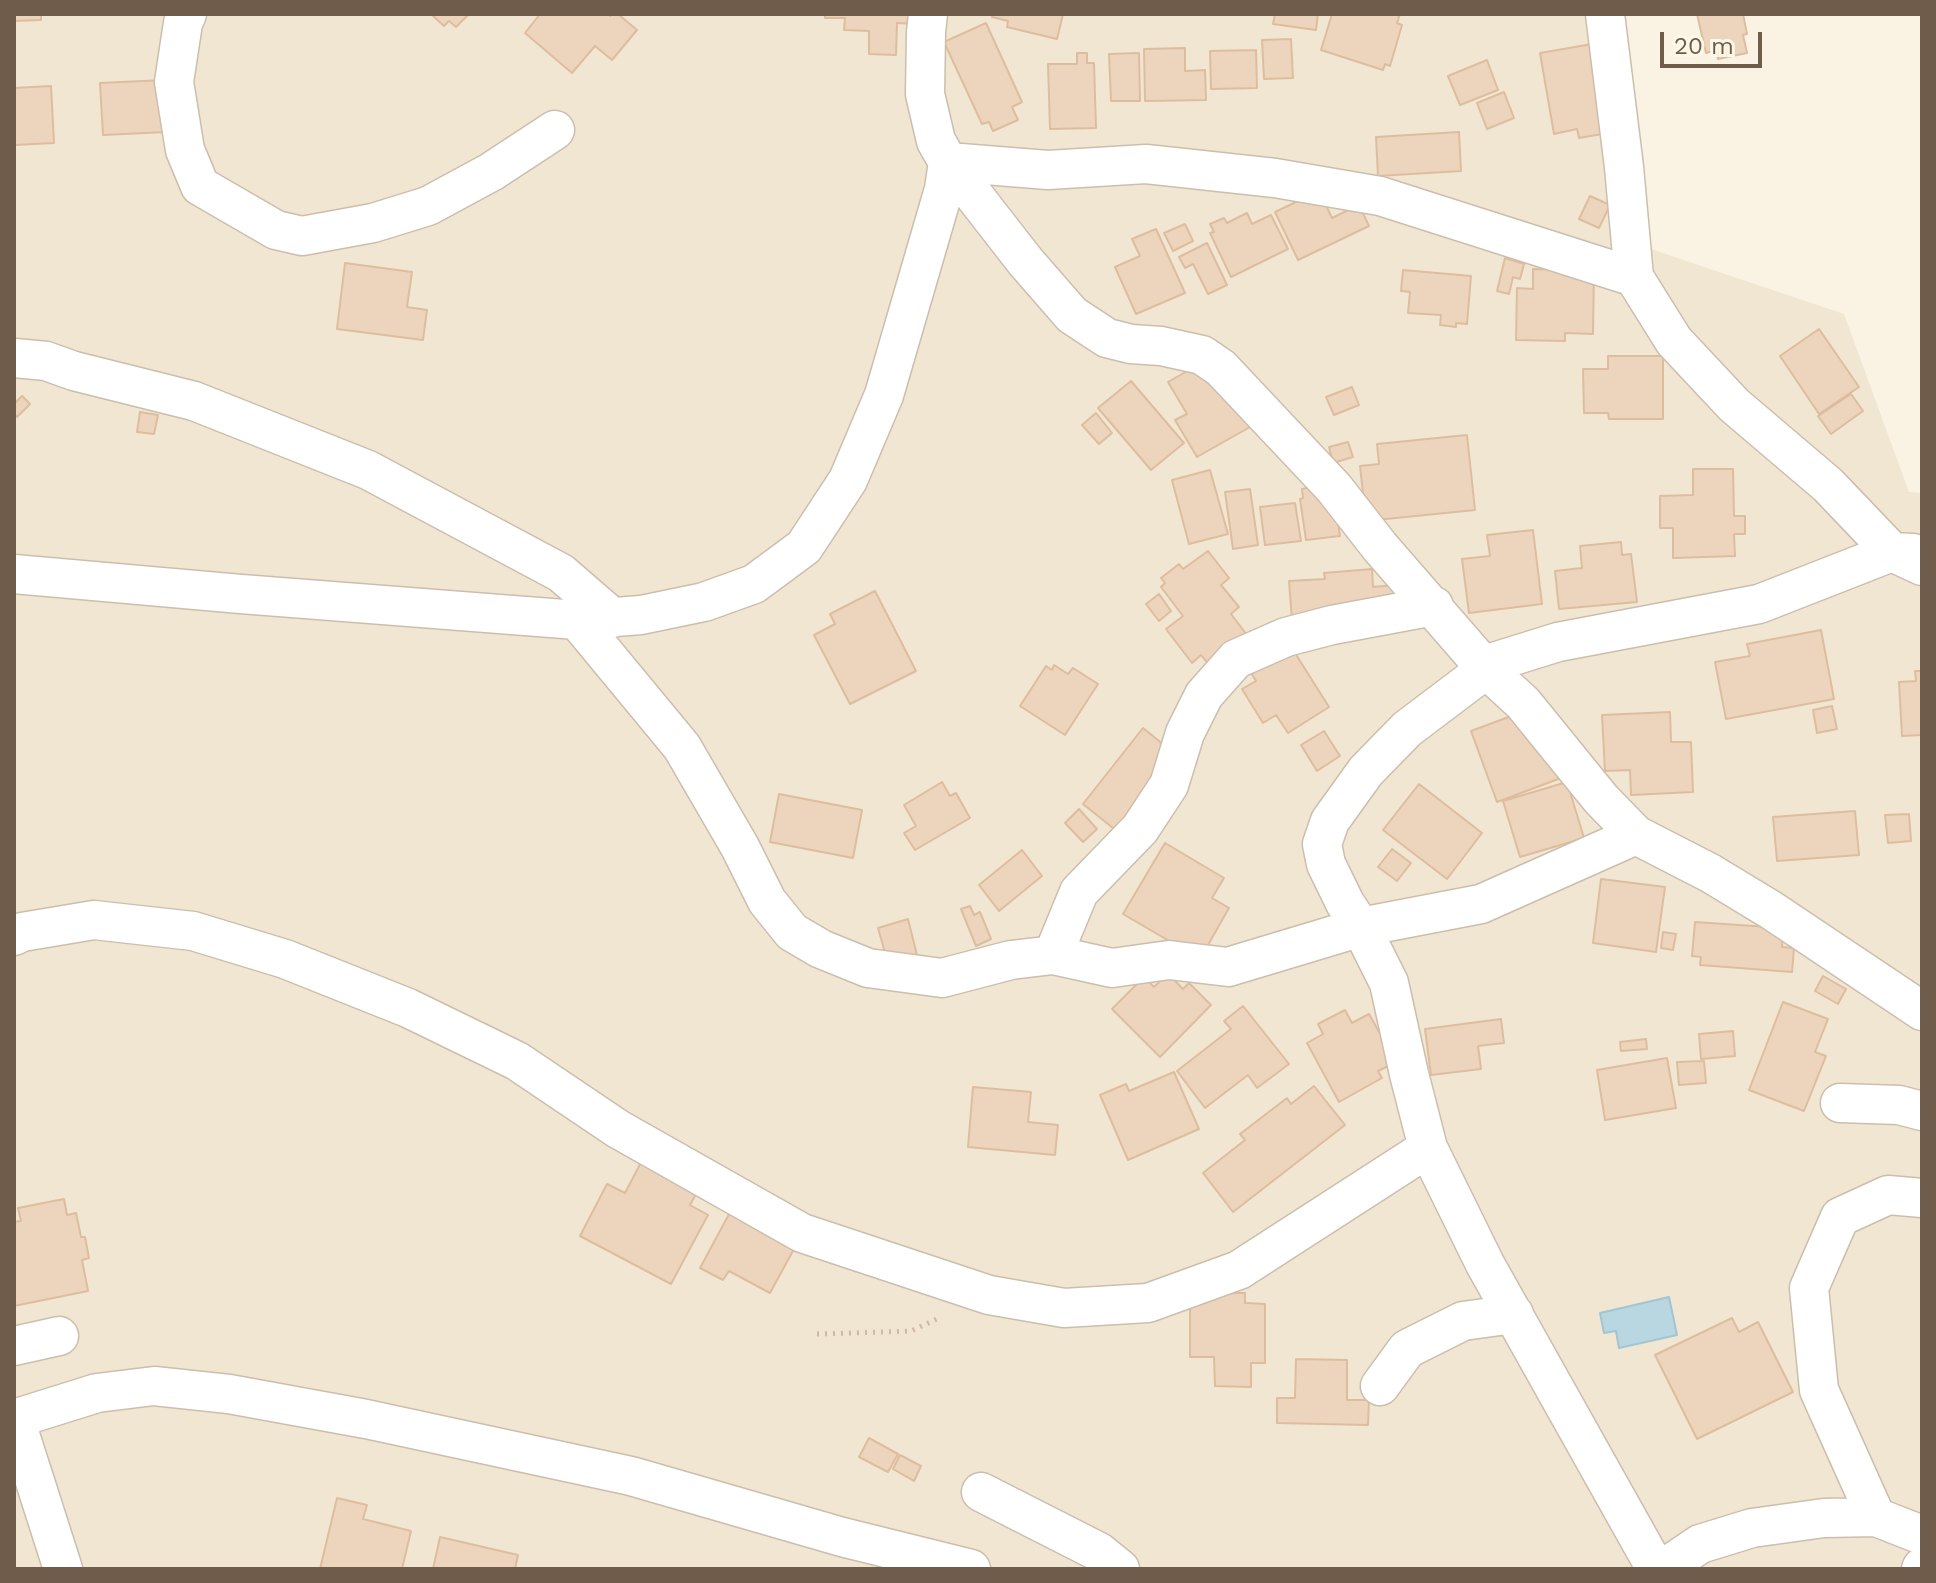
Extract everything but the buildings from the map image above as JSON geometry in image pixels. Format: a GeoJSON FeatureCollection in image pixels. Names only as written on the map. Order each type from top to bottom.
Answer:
{"type":"FeatureCollection","features":[{"type":"Feature","properties":{"kind":"street"},"geometry":{"type":"LineString","coordinates":[[187,14],[174,82],[185,150],[200,186],[276,230],[302,236],[373,223],[428,206],[491,172],[555,130]]}},
{"type":"Feature","properties":{"kind":"street"},"geometry":{"type":"LineString","coordinates":[[928,14],[925,94],[936,141],[948,162],[1025,261],[1072,315],[1107,338],[1202,355],[1221,368],[1334,488],[1380,547],[1487,670],[1523,703],[1601,799],[1636,835],[1771,910],[1922,1011]]}},
{"type":"Feature","properties":{"kind":"street"},"geometry":{"type":"LineString","coordinates":[[1605,14],[1634,277],[1674,341],[1734,405],[1912,557]]}},
{"type":"Feature","properties":{"kind":"street"},"geometry":{"type":"LineString","coordinates":[[948,162],[1048,170],[1146,164],[1275,178],[1380,196],[1634,277]]}},
{"type":"Feature","properties":{"kind":"street"},"geometry":{"type":"LineString","coordinates":[[14,574],[241,594],[595,619],[641,615],[704,602],[754,584],[804,547],[848,480],[884,395],[944,189],[948,162]]}},
{"type":"Feature","properties":{"kind":"street"},"geometry":{"type":"LineString","coordinates":[[15,358],[46,361],[194,401],[368,470],[561,573],[682,747],[740,847],[767,901],[792,932],[821,949],[868,968],[942,978],[1011,960],[1053,955],[1112,968],[1169,960],[1228,967],[1361,927],[1481,904],[1636,835]]}},
{"type":"Feature","properties":{"kind":"street"},"geometry":{"type":"LineString","coordinates":[[1656,1569],[1485,1264],[1428,1148],[1389,983],[1326,864],[1322,844],[1330,821],[1366,771],[1407,729],[1497,661],[1558,642],[1759,604],[1912,557]]}},
{"type":"Feature","properties":{"kind":"street"},"geometry":{"type":"LineString","coordinates":[[1053,955],[1079,892],[1140,829],[1169,785],[1185,733],[1204,695],[1236,659],[1286,637],[1434,606]]}},
{"type":"Feature","properties":{"kind":"street"},"geometry":{"type":"LineString","coordinates":[[14,936],[94,920],[193,931],[285,959],[408,1008],[517,1061],[618,1129],[802,1233],[989,1295],[1064,1308],[1148,1303],[1239,1270],[1428,1148]]}},
{"type":"Feature","properties":{"kind":"street"},"geometry":{"type":"LineString","coordinates":[[1840,1103],[1899,1105],[1922,1111]]}},
{"type":"Feature","properties":{"kind":"street"},"geometry":{"type":"LineString","coordinates":[[1876,1517],[1819,1390],[1809,1288],[1840,1217],[1888,1195],[1922,1198]]}},
{"type":"Feature","properties":{"kind":"street"},"geometry":{"type":"LineString","coordinates":[[1380,1386],[1407,1349],[1463,1321],[1514,1314]]}},
{"type":"Feature","properties":{"kind":"street"},"geometry":{"type":"LineString","coordinates":[[14,1346],[59,1336]]}},
{"type":"Feature","properties":{"kind":"street"},"geometry":{"type":"LineString","coordinates":[[63,1569],[15,1419],[97,1393],[154,1386],[229,1394],[366,1419],[631,1476],[842,1537],[971,1569]]}},
{"type":"Feature","properties":{"kind":"street"},"geometry":{"type":"LineString","coordinates":[[981,1492],[1099,1552],[1120,1569]]}},
{"type":"Feature","properties":{"kind":"street"},"geometry":{"type":"LineString","coordinates":[[1663,1569],[1700,1544],[1752,1528],[1824,1518],[1876,1517],[1922,1535]]}},
{"type":"Feature","properties":{"kind":"path"},"geometry":{"type":"LineString","coordinates":[[817,1334],[911,1331],[989,1295]]}},
{"type":"Feature","properties":{"kind":"shaded area"},"geometry":{"type":"Polygon","coordinates":[[[14,14],[1602,14],[1648,248],[1844,314],[1909,492],[1922,493],[1922,1569],[14,1569],[14,14]]]}},
{"type":"Feature","properties":{"kind":"water"},"geometry":{"type":"Polygon","coordinates":[[[1669,1297],[1677,1335],[1619,1348],[1616,1331],[1604,1333],[1600,1313],[1669,1297]]]}}]}
